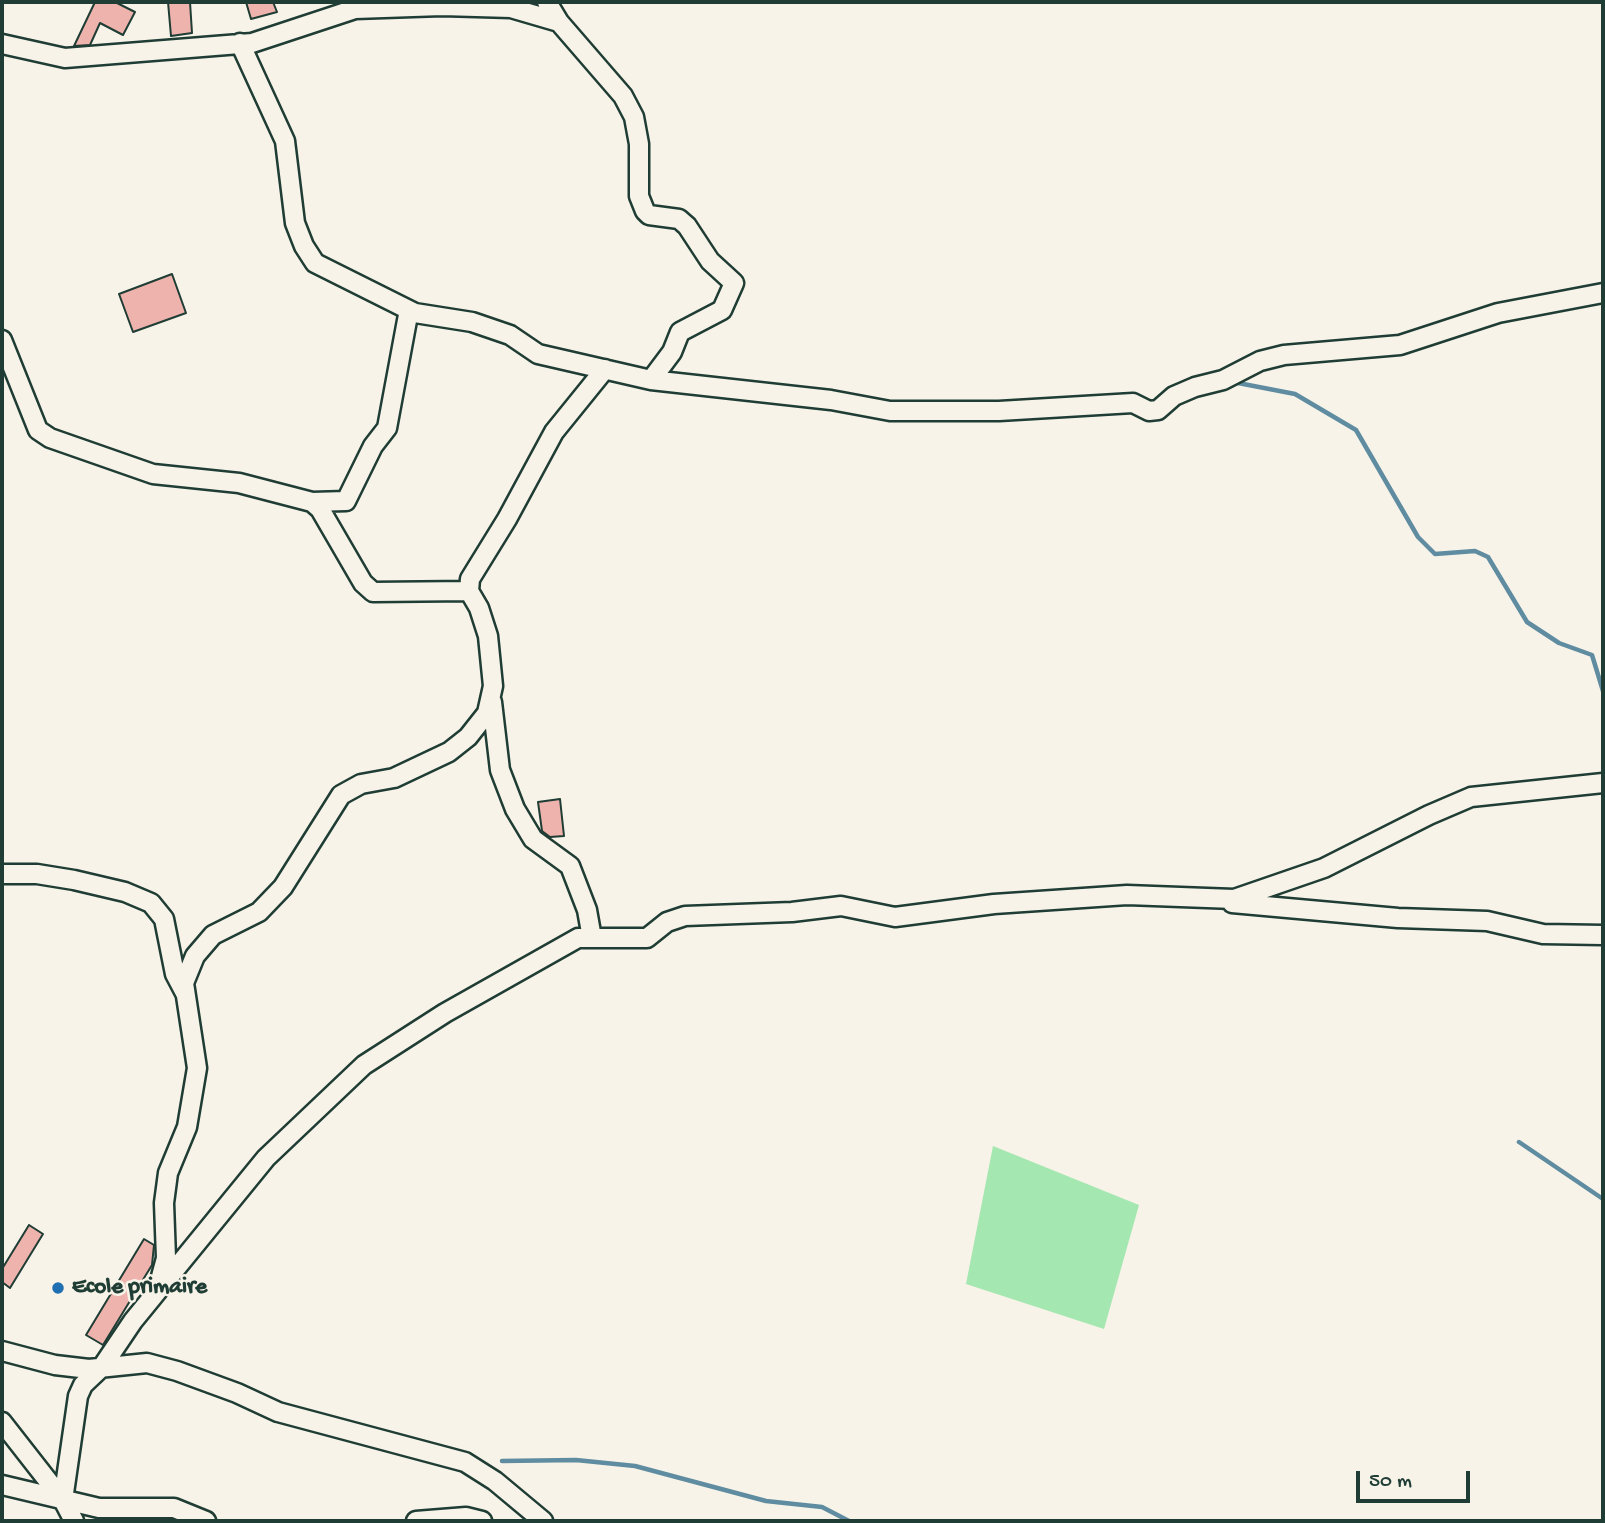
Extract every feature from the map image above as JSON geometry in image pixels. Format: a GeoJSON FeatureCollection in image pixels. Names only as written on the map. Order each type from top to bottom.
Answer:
{"type":"FeatureCollection","features":[{"type":"Feature","properties":{"kind":"street"},"geometry":{"type":"LineString","coordinates":[[547,2],[559,22],[623,96],[634,117],[639,144],[639,196],[645,211],[649,215],[679,219],[687,226],[710,261],[734,283],[722,310],[680,332],[672,352],[651,380]]}},
{"type":"Feature","properties":{"kind":"street"},"geometry":{"type":"LineString","coordinates":[[2,44],[65,58],[252,43],[355,9],[442,6],[511,8],[559,22]]}},
{"type":"Feature","properties":{"kind":"street"},"geometry":{"type":"LineString","coordinates":[[240,43],[285,141],[295,223],[304,246],[315,263],[415,313],[472,322],[510,335],[538,354],[651,380],[831,400],[890,411],[999,411],[1133,402],[1149,411],[1158,410],[1174,397],[1223,380],[1260,361],[1284,355],[1400,345],[1498,313],[1603,293]]}},
{"type":"Feature","properties":{"kind":"street"},"geometry":{"type":"LineString","coordinates":[[2,340],[38,430],[50,438],[153,474],[239,483],[312,502],[346,501],[373,446],[387,428],[408,315],[415,313]]}},
{"type":"Feature","properties":{"kind":"street"},"geometry":{"type":"LineString","coordinates":[[592,938],[587,910],[570,866],[533,839],[515,809],[500,770],[488,636],[480,608],[470,591],[470,579],[507,519],[554,432],[605,369]]}},
{"type":"Feature","properties":{"kind":"street"},"geometry":{"type":"LineString","coordinates":[[312,502],[320,509],[363,583],[373,592],[470,591]]}},
{"type":"Feature","properties":{"kind":"street"},"geometry":{"type":"LineString","coordinates":[[157,1291],[166,1258],[164,1203],[168,1173],[187,1127],[197,1068],[184,983],[195,956],[214,936],[259,912],[283,887],[341,795],[361,784],[394,778],[449,752],[468,737],[487,713],[492,699]]}},
{"type":"Feature","properties":{"kind":"street"},"geometry":{"type":"LineString","coordinates":[[1200,900],[1234,900],[1324,868],[1471,797],[1603,783]]}},
{"type":"Feature","properties":{"kind":"street"},"geometry":{"type":"LineString","coordinates":[[2,874],[37,874],[74,880],[151,903],[164,919],[175,974],[187,996]]}},
{"type":"Feature","properties":{"kind":"street"},"geometry":{"type":"LineString","coordinates":[[64,1500],[78,1396],[83,1385],[102,1367],[157,1291],[266,1158],[364,1065],[445,1013],[578,937],[647,938],[667,922],[685,916],[760,914],[841,906],[895,917],[994,904],[1127,895],[1398,918],[1487,921],[1543,934],[1603,935]]}},
{"type":"Feature","properties":{"kind":"street"},"geometry":{"type":"LineString","coordinates":[[2,1351],[55,1366],[102,1367],[147,1363],[177,1371],[237,1393],[278,1412],[466,1462],[495,1481],[543,1521]]}},
{"type":"Feature","properties":{"kind":"street"},"geometry":{"type":"LineString","coordinates":[[2,1422],[64,1500],[74,1521]]}},
{"type":"Feature","properties":{"kind":"street"},"geometry":{"type":"LineString","coordinates":[[2,1485],[99,1508],[174,1508],[206,1521]]}},
{"type":"Feature","properties":{"kind":"street"},"geometry":{"type":"LineString","coordinates":[[416,1521],[466,1517],[482,1521]]}},
{"type":"Feature","properties":{"kind":"green space"},"geometry":{"type":"Polygon","coordinates":[[[993,1146],[1139,1205],[1104,1329],[966,1284],[993,1146]]]}},
{"type":"Feature","properties":{"kind":"building"},"geometry":{"type":"Polygon","coordinates":[[[95,2],[115,2],[135,12],[123,35],[100,23],[90,45],[74,46],[95,2]]]}},
{"type":"Feature","properties":{"kind":"building"},"geometry":{"type":"Polygon","coordinates":[[[168,2],[190,2],[192,33],[171,36],[168,2]]]}},
{"type":"Feature","properties":{"kind":"building"},"geometry":{"type":"Polygon","coordinates":[[[246,2],[273,2],[277,12],[251,19],[246,2]]]}},
{"type":"Feature","properties":{"kind":"building"},"geometry":{"type":"Polygon","coordinates":[[[172,274],[186,313],[133,332],[119,294],[172,274]]]}},
{"type":"Feature","properties":{"kind":"building"},"geometry":{"type":"Polygon","coordinates":[[[560,799],[564,836],[550,837],[542,831],[538,802],[560,799]]]}},
{"type":"Feature","properties":{"kind":"building"},"geometry":{"type":"Polygon","coordinates":[[[29,1225],[43,1234],[10,1288],[2,1282],[2,1269],[29,1225]]]}},
{"type":"Feature","properties":{"kind":"building"},"geometry":{"type":"Polygon","coordinates":[[[144,1239],[154,1245],[152,1265],[103,1345],[86,1335],[144,1239]]]}},
{"type":"Feature","properties":{"kind":"waterway"},"geometry":{"type":"LineString","coordinates":[[1233,382],[1295,394],[1356,430],[1418,537],[1435,554],[1475,551],[1488,557],[1527,622],[1559,643],[1592,655],[1603,691]]}},
{"type":"Feature","properties":{"kind":"waterway"},"geometry":{"type":"LineString","coordinates":[[1519,1142],[1603,1199]]}},
{"type":"Feature","properties":{"kind":"waterway"},"geometry":{"type":"LineString","coordinates":[[502,1461],[576,1460],[635,1466],[766,1501],[822,1507],[849,1521]]}},
{"type":"Feature","properties":{"kind":"place","name":"Ecole primaire"},"geometry":{"type":"Point","coordinates":[58,1288]}}]}
